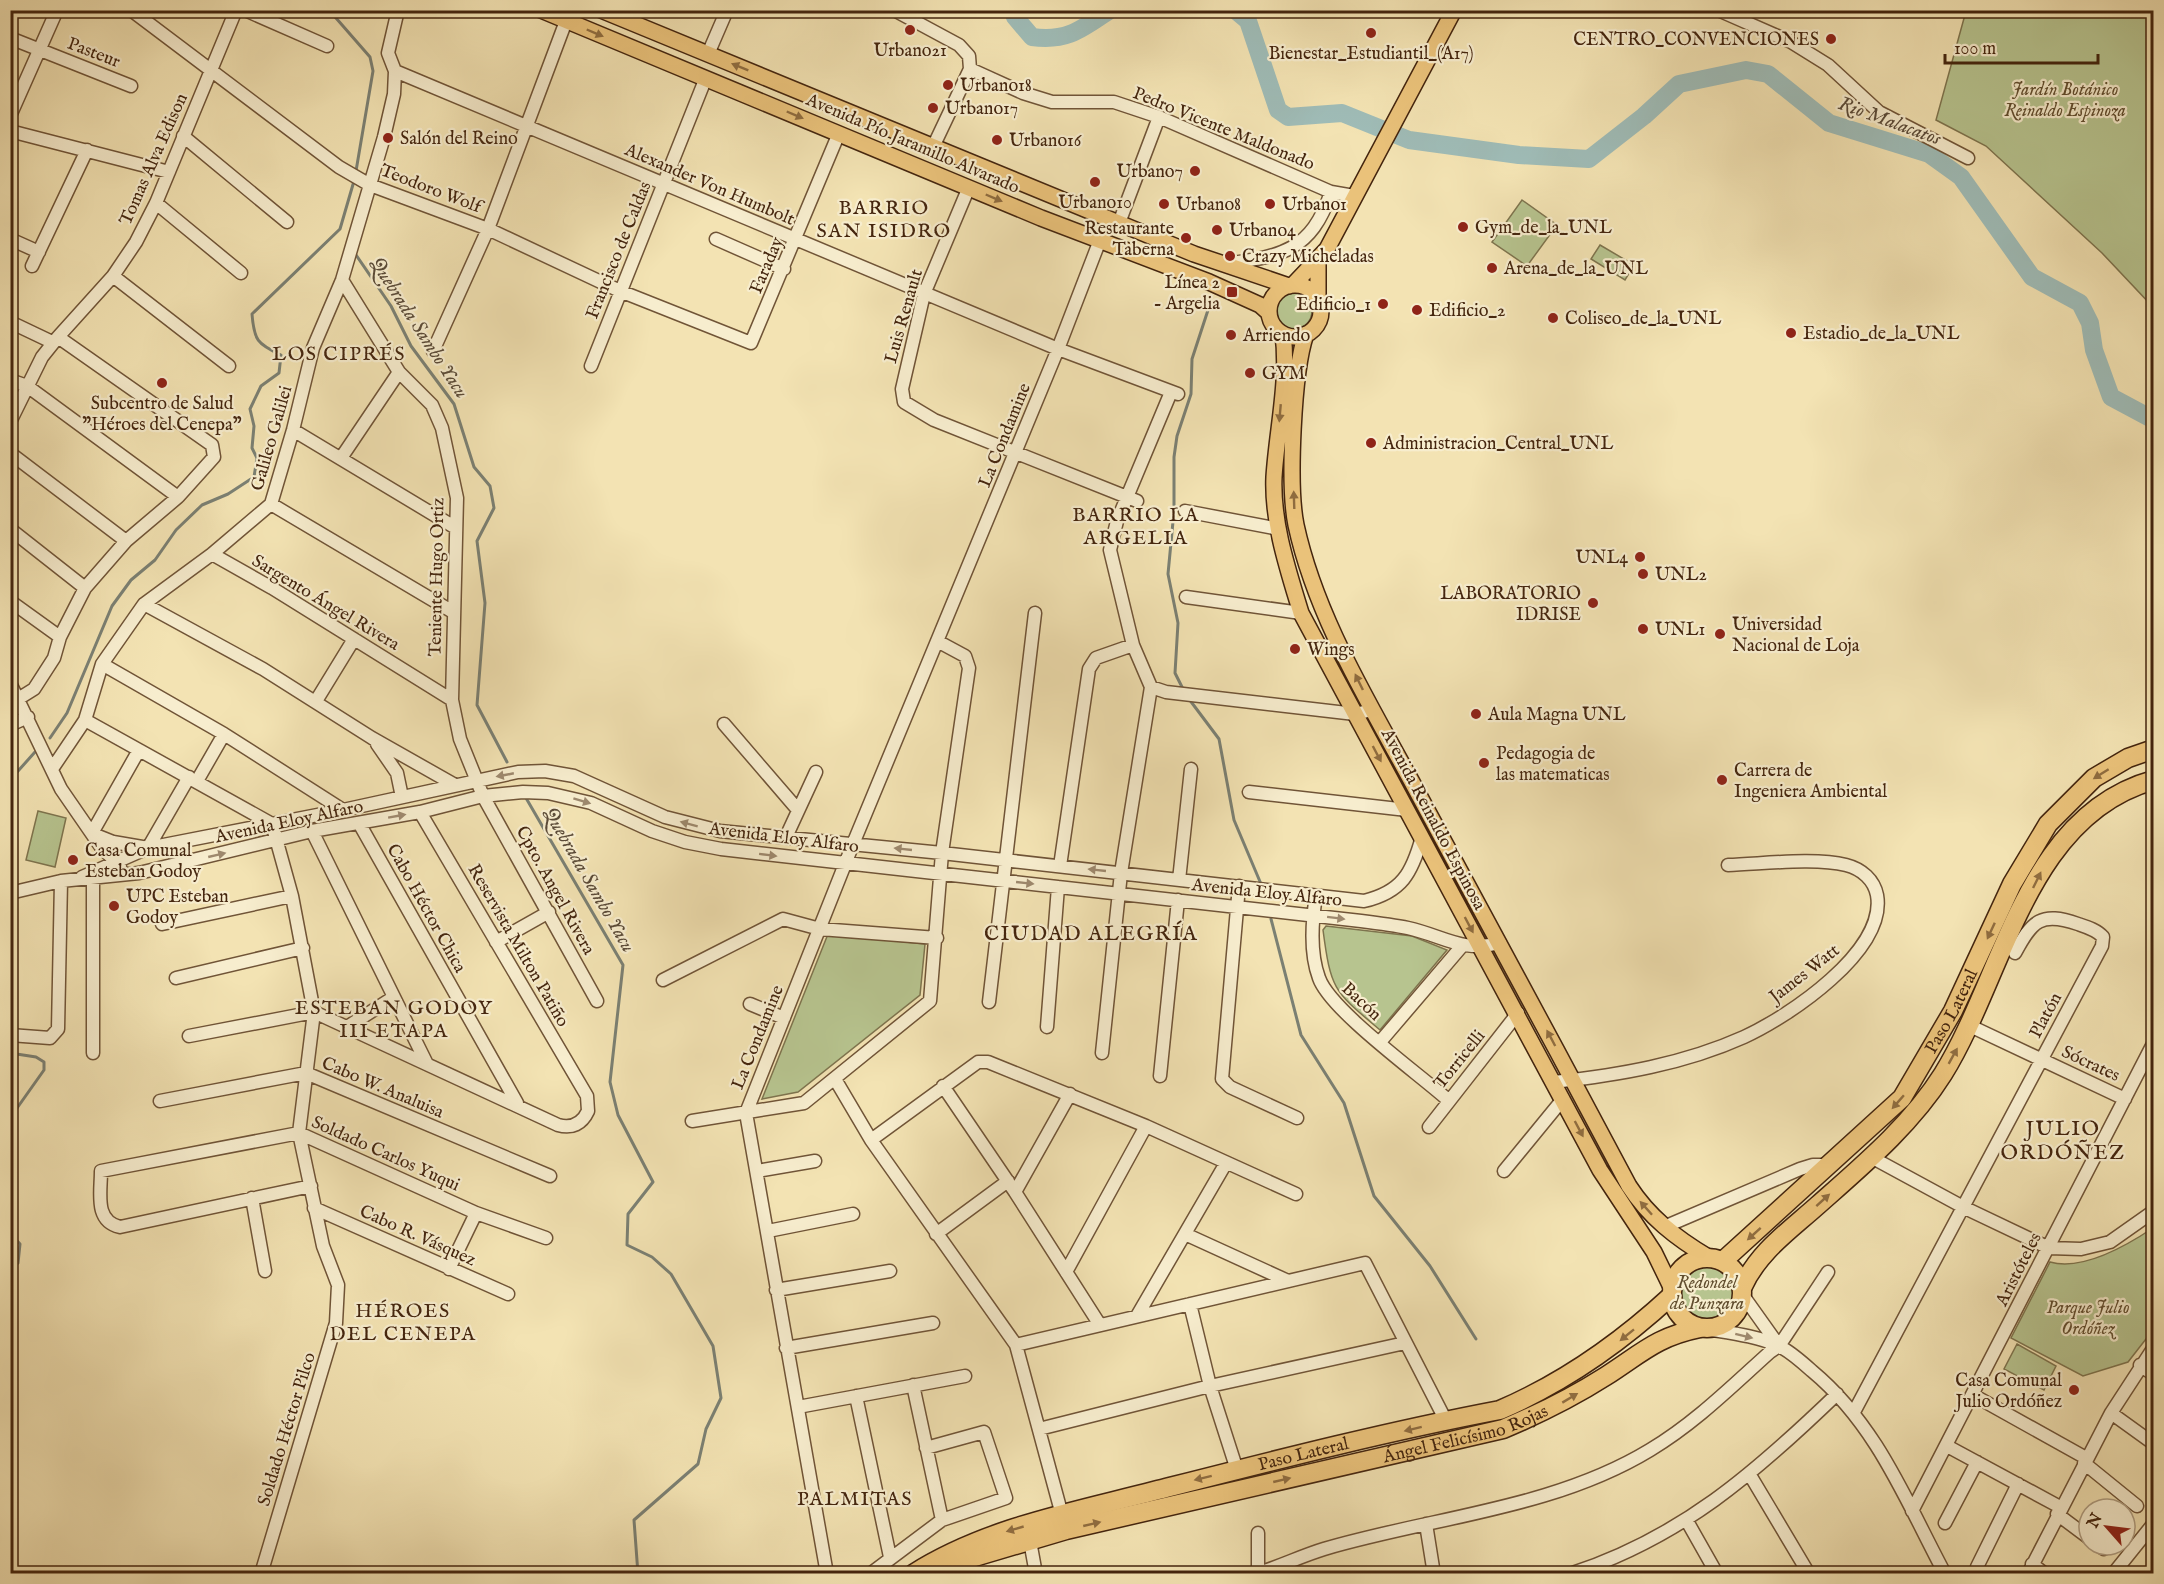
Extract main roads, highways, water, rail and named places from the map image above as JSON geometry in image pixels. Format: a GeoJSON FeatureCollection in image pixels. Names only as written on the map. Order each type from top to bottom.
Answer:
{"type":"FeatureCollection","features":[{"type":"Feature","properties":{"kind":"highway","name":"Paso Lateral"},"geometry":{"type":"LineString","coordinates":[[1715,1259],[1831,1165],[1889,1112],[1916,1078],[1953,1011],[2012,885],[2048,824],[2094,778],[2128,758],[2154,749]]}},
{"type":"Feature","properties":{"kind":"highway","name":"Paso Lateral"},"geometry":{"type":"LineString","coordinates":[[1742,1291],[1760,1256],[1871,1157],[1924,1101],[1955,1054],[2041,871],[2061,841],[2086,817],[2119,794],[2154,780]]}},
{"type":"Feature","properties":{"kind":"highway"},"geometry":{"type":"LineString","coordinates":[[1715,1259],[1732,1268],[1742,1291],[1741,1302],[1732,1317],[1718,1326],[1704,1328],[1684,1320],[1677,1313],[1671,1292],[1674,1279],[1688,1263],[1715,1259]]}},
{"type":"Feature","properties":{"kind":"highway","name":"Paso Lateral"},"geometry":{"type":"LineString","coordinates":[[913,1574],[978,1540],[1062,1515],[1237,1470],[1446,1420],[1500,1410],[1539,1393],[1595,1360],[1671,1292]]}},
{"type":"Feature","properties":{"kind":"highway","name":"Ángel Felicísimo Rojas"},"geometry":{"type":"LineString","coordinates":[[937,1574],[961,1561],[1030,1541],[1503,1429],[1554,1408],[1609,1375],[1646,1347],[1671,1334],[1704,1328]]}},
{"type":"Feature","properties":{"kind":"main road","name":"Avenida Pío Jaramillo Alvarado"},"geometry":{"type":"LineString","coordinates":[[541,10],[1041,218],[1175,268],[1260,305],[1269,313]]}},
{"type":"Feature","properties":{"kind":"main road","name":"Avenida Pío Jaramillo Alvarado"},"geometry":{"type":"LineString","coordinates":[[601,10],[934,145],[1182,249],[1291,285]]}},
{"type":"Feature","properties":{"kind":"main road"},"geometry":{"type":"LineString","coordinates":[[1318,260],[1319,318],[1306,334],[1295,337],[1283,334],[1272,324],[1269,313],[1274,296],[1291,285],[1318,260],[1454,10]]}},
{"type":"Feature","properties":{"kind":"main road"},"geometry":{"type":"LineString","coordinates":[[632,48],[641,27]]}},
{"type":"Feature","properties":{"kind":"main road"},"geometry":{"type":"LineString","coordinates":[[768,103],[776,81]]}},
{"type":"Feature","properties":{"kind":"main road"},"geometry":{"type":"LineString","coordinates":[[903,159],[912,137]]}},
{"type":"Feature","properties":{"kind":"main road"},"geometry":{"type":"LineString","coordinates":[[1041,218],[1050,195]]}},
{"type":"Feature","properties":{"kind":"main road"},"geometry":{"type":"LineString","coordinates":[[1175,268],[1182,249]]}},
{"type":"Feature","properties":{"kind":"main road"},"geometry":{"type":"LineString","coordinates":[[1291,285],[1307,288],[1318,301]]}},
{"type":"Feature","properties":{"kind":"main road","name":"Avenida Reinaldo Espinosa"},"geometry":{"type":"LineString","coordinates":[[1283,334],[1283,380],[1274,477],[1279,529],[1301,613],[1563,1099],[1622,1190],[1638,1199],[1664,1227],[1715,1259]]}},
{"type":"Feature","properties":{"kind":"main road","name":"Avenida Reinaldo Espinosa"},"geometry":{"type":"LineString","coordinates":[[1306,334],[1302,350],[1294,440],[1296,522],[1322,606],[1372,710],[1573,1080],[1671,1292]]}},
{"type":"Feature","properties":{"kind":"waterway"},"geometry":{"type":"LineString","coordinates":[[329,10],[370,57],[373,71],[356,171]]}},
{"type":"Feature","properties":{"kind":"waterway","name":"Rio Malacatos"},"geometry":{"type":"LineString","coordinates":[[1013,10],[1015,17],[1032,37],[1044,38],[1065,36],[1110,10]]}},
{"type":"Feature","properties":{"kind":"waterway","name":"Rio Malacatos"},"geometry":{"type":"LineString","coordinates":[[1235,10],[1248,21],[1278,110],[1288,117],[1342,113],[1409,140],[1519,155],[1589,159],[1644,116],[1679,84],[1746,70],[1768,74],[1829,123],[1929,154],[1961,177],[2032,277],[2080,303],[2090,323],[2094,350],[2111,397],[2154,420]]}},
{"type":"Feature","properties":{"kind":"waterway"},"geometry":{"type":"LineString","coordinates":[[50,738],[67,713],[112,606],[131,580],[155,560],[176,530],[202,505],[228,494],[254,477],[257,458],[252,448],[254,426],[250,409],[261,386],[279,373],[281,355],[258,340],[252,314],[340,229],[354,181]]}},
{"type":"Feature","properties":{"kind":"waterway","name":"Quebrada Sambo Yacu"},"geometry":{"type":"LineString","coordinates":[[354,252],[391,306],[411,346],[454,404],[474,467],[490,486],[494,508],[477,541],[485,603],[477,705],[507,762]]}},
{"type":"Feature","properties":{"kind":"waterway"},"geometry":{"type":"LineString","coordinates":[[1182,687],[1175,673],[1178,623],[1168,574],[1174,511],[1174,457],[1177,436],[1191,394],[1192,359],[1209,307]]}},
{"type":"Feature","properties":{"kind":"waterway"},"geometry":{"type":"LineString","coordinates":[[1189,699],[1219,739],[1234,820],[1261,884]]}},
{"type":"Feature","properties":{"kind":"waterway"},"geometry":{"type":"LineString","coordinates":[[10,780],[35,752]]}},
{"type":"Feature","properties":{"kind":"waterway","name":"Quebrada Sambo Yacu"},"geometry":{"type":"LineString","coordinates":[[526,798],[623,965],[610,1082],[618,1115],[653,1182],[628,1214],[627,1245],[652,1257],[671,1274],[713,1346],[721,1398],[706,1429],[698,1464],[634,1520],[638,1574]]}},
{"type":"Feature","properties":{"kind":"waterway"},"geometry":{"type":"LineString","coordinates":[[1271,919],[1301,1035],[1344,1103],[1374,1196],[1430,1266],[1476,1339]]}},
{"type":"Feature","properties":{"kind":"waterway"},"geometry":{"type":"LineString","coordinates":[[10,1053],[36,1057],[44,1062],[44,1070],[10,1118]]}},
{"type":"Feature","properties":{"kind":"waterway"},"geometry":{"type":"LineString","coordinates":[[10,1233],[20,1244],[18,1263],[10,1271]]}},
{"type":"Feature","properties":{"kind":"place","name":"Urbano21"},"geometry":{"type":"Point","coordinates":[910,30]}},
{"type":"Feature","properties":{"kind":"place","name":"Bienestar_Estudiantil_(A17)"},"geometry":{"type":"Point","coordinates":[1371,33]}},
{"type":"Feature","properties":{"kind":"place","name":"CENTRO_CONVENCIONES"},"geometry":{"type":"Point","coordinates":[1831,39]}},
{"type":"Feature","properties":{"kind":"place","name":"Urbano18"},"geometry":{"type":"Point","coordinates":[948,85]}},
{"type":"Feature","properties":{"kind":"place","name":"Urbano17"},"geometry":{"type":"Point","coordinates":[933,108]}},
{"type":"Feature","properties":{"kind":"place","name":"Salón del Reino"},"geometry":{"type":"Point","coordinates":[388,138]}},
{"type":"Feature","properties":{"kind":"place","name":"Urbano16"},"geometry":{"type":"Point","coordinates":[997,140]}},
{"type":"Feature","properties":{"kind":"place","name":"Urbano7"},"geometry":{"type":"Point","coordinates":[1195,171]}},
{"type":"Feature","properties":{"kind":"place","name":"Urbano10"},"geometry":{"type":"Point","coordinates":[1095,182]}},
{"type":"Feature","properties":{"kind":"place","name":"Urbano8"},"geometry":{"type":"Point","coordinates":[1164,204]}},
{"type":"Feature","properties":{"kind":"place","name":"Urbano1"},"geometry":{"type":"Point","coordinates":[1270,204]}},
{"type":"Feature","properties":{"kind":"place","name":"Gym_de_la_UNL"},"geometry":{"type":"Point","coordinates":[1463,227]}},
{"type":"Feature","properties":{"kind":"place","name":"Urbano4"},"geometry":{"type":"Point","coordinates":[1217,230]}},
{"type":"Feature","properties":{"kind":"place","name":"Restaurante Taberna"},"geometry":{"type":"Point","coordinates":[1186,238]}},
{"type":"Feature","properties":{"kind":"place","name":"Crazy Micheladas"},"geometry":{"type":"Point","coordinates":[1230,256]}},
{"type":"Feature","properties":{"kind":"place","name":"Arena_de_la_UNL"},"geometry":{"type":"Point","coordinates":[1492,268]}},
{"type":"Feature","properties":{"kind":"place","name":"Línea 2 - Argelia"},"geometry":{"type":"Point","coordinates":[1232,292]}},
{"type":"Feature","properties":{"kind":"place","name":"Edificio_1"},"geometry":{"type":"Point","coordinates":[1383,304]}},
{"type":"Feature","properties":{"kind":"place","name":"Edificio_2"},"geometry":{"type":"Point","coordinates":[1417,310]}},
{"type":"Feature","properties":{"kind":"place","name":"Coliseo_de_la_UNL"},"geometry":{"type":"Point","coordinates":[1553,318]}},
{"type":"Feature","properties":{"kind":"place","name":"Estadio_de_la_UNL"},"geometry":{"type":"Point","coordinates":[1791,333]}},
{"type":"Feature","properties":{"kind":"place","name":"Arriendo"},"geometry":{"type":"Point","coordinates":[1231,335]}},
{"type":"Feature","properties":{"kind":"place","name":"GYM"},"geometry":{"type":"Point","coordinates":[1250,373]}},
{"type":"Feature","properties":{"kind":"place","name":"Subcentro de Salud \"Héroes del Cenepa\""},"geometry":{"type":"Point","coordinates":[162,383]}},
{"type":"Feature","properties":{"kind":"place","name":"Administracion_Central_UNL"},"geometry":{"type":"Point","coordinates":[1371,443]}},
{"type":"Feature","properties":{"kind":"place","name":"UNL4"},"geometry":{"type":"Point","coordinates":[1640,557]}},
{"type":"Feature","properties":{"kind":"place","name":"UNL2"},"geometry":{"type":"Point","coordinates":[1643,574]}},
{"type":"Feature","properties":{"kind":"place","name":"LABORATORIO IDRISE"},"geometry":{"type":"Point","coordinates":[1593,603]}},
{"type":"Feature","properties":{"kind":"place","name":"UNL1"},"geometry":{"type":"Point","coordinates":[1643,629]}},
{"type":"Feature","properties":{"kind":"place","name":"Universidad Nacional de Loja"},"geometry":{"type":"Point","coordinates":[1720,634]}},
{"type":"Feature","properties":{"kind":"place","name":"Wings"},"geometry":{"type":"Point","coordinates":[1295,649]}},
{"type":"Feature","properties":{"kind":"place","name":"Aula Magna UNL"},"geometry":{"type":"Point","coordinates":[1476,714]}},
{"type":"Feature","properties":{"kind":"place","name":"Pedagogia de las matematicas"},"geometry":{"type":"Point","coordinates":[1484,763]}},
{"type":"Feature","properties":{"kind":"place","name":"Carrera de Ingeniera Ambiental"},"geometry":{"type":"Point","coordinates":[1722,780]}},
{"type":"Feature","properties":{"kind":"place","name":"Casa Comunal Esteban Godoy"},"geometry":{"type":"Point","coordinates":[73,860]}},
{"type":"Feature","properties":{"kind":"place","name":"UPC Esteban Godoy"},"geometry":{"type":"Point","coordinates":[114,906]}},
{"type":"Feature","properties":{"kind":"place","name":"Casa Comunal Julio Ordóñez"},"geometry":{"type":"Point","coordinates":[2074,1390]}},
{"type":"Feature","properties":{"kind":"district","name":"BARRIO SAN ISIDRO"},"geometry":{"type":"Point","coordinates":[884,218]}},
{"type":"Feature","properties":{"kind":"district","name":"LOS CIPRÉS"},"geometry":{"type":"Point","coordinates":[339,353]}},
{"type":"Feature","properties":{"kind":"district","name":"BARRIO LA ARGELIA"},"geometry":{"type":"Point","coordinates":[1136,526]}},
{"type":"Feature","properties":{"kind":"district","name":"CIUDAD ALEGRÍA"},"geometry":{"type":"Point","coordinates":[1091,933]}},
{"type":"Feature","properties":{"kind":"district","name":"ESTEBAN GODOY III ETAPA"},"geometry":{"type":"Point","coordinates":[394,1018]}},
{"type":"Feature","properties":{"kind":"district","name":"JULIO ORDÓÑEZ"},"geometry":{"type":"Point","coordinates":[2063,1140]}},
{"type":"Feature","properties":{"kind":"district","name":"HÉROES DEL CENEPA"},"geometry":{"type":"Point","coordinates":[403,1322]}},
{"type":"Feature","properties":{"kind":"district","name":"PALMITAS"},"geometry":{"type":"Point","coordinates":[855,1498]}},
{"type":"Feature","properties":{"kind":"park label","name":"Jardín Botánico Reinaldo Espinoza"},"geometry":{"type":"Point","coordinates":[2065,100]}},
{"type":"Feature","properties":{"kind":"park label","name":"Redondel de Punzara"},"geometry":{"type":"Point","coordinates":[1707,1292]}},
{"type":"Feature","properties":{"kind":"park label","name":"Parque Julio Ordóñez"},"geometry":{"type":"Point","coordinates":[2088,1317]}}]}
